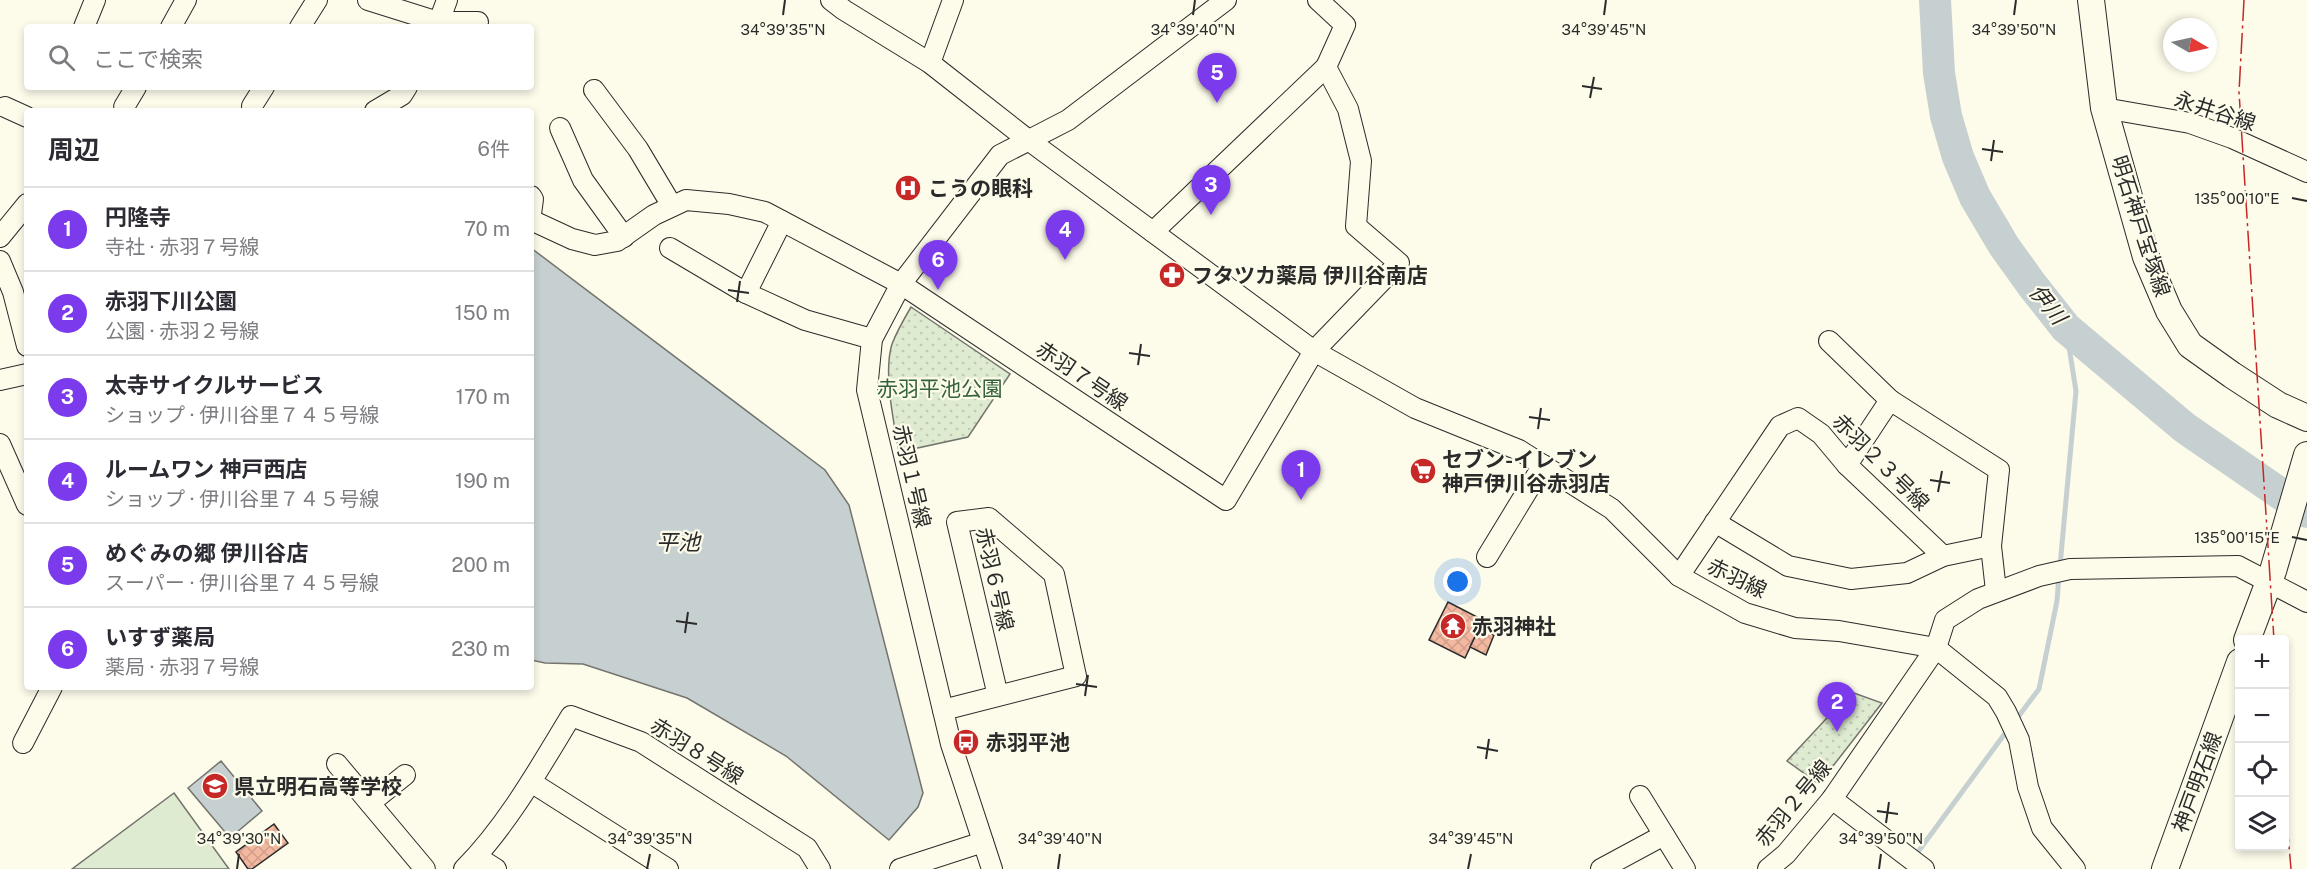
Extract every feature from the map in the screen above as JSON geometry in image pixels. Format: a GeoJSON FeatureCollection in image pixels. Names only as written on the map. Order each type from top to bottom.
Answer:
{"type":"FeatureCollection","features":[{"type":"Feature","properties":{"kind":"main road","name":"明石神戸宝塚線"},"geometry":{"type":"LineString","coordinates":[[2091,0],[2104,108],[2146,257],[2169,311],[2190,345],[2278,405],[2307,418]]}},
{"type":"Feature","properties":{"kind":"main road"},"geometry":{"type":"LineString","coordinates":[[2249,635],[2271,576],[2307,455]]}},
{"type":"Feature","properties":{"kind":"main road","name":"神戸明石線"},"geometry":{"type":"LineString","coordinates":[[2165,869],[2235,676]]}},
{"type":"Feature","properties":{"kind":"street"},"geometry":{"type":"LineString","coordinates":[[85,24],[95,0]]}},
{"type":"Feature","properties":{"kind":"street"},"geometry":{"type":"LineString","coordinates":[[173,24],[186,0]]}},
{"type":"Feature","properties":{"kind":"street"},"geometry":{"type":"LineString","coordinates":[[302,24],[316,0]]}},
{"type":"Feature","properties":{"kind":"street"},"geometry":{"type":"LineString","coordinates":[[368,0],[395,4],[437,24],[478,22]]}},
{"type":"Feature","properties":{"kind":"street"},"geometry":{"type":"LineString","coordinates":[[437,24],[447,0]]}},
{"type":"Feature","properties":{"kind":"street","name":"赤羽線"},"geometry":{"type":"LineString","coordinates":[[831,0],[930,63],[1027,139],[1314,351],[1415,408],[1519,450],[1612,509],[1679,576],[1745,613],[1795,628],[1839,631],[1936,648],[1997,697],[2019,740],[2028,787],[2042,828],[2075,869]]}},
{"type":"Feature","properties":{"kind":"street"},"geometry":{"type":"LineString","coordinates":[[930,63],[953,0]]}},
{"type":"Feature","properties":{"kind":"street","name":"赤羽１号線"},"geometry":{"type":"LineString","coordinates":[[992,869],[951,744],[867,390],[872,339],[901,284],[1000,154],[1068,120],[1226,0]]}},
{"type":"Feature","properties":{"kind":"street"},"geometry":{"type":"LineString","coordinates":[[1153,232],[1326,67],[1345,25],[1318,0]]}},
{"type":"Feature","properties":{"kind":"street"},"geometry":{"type":"LineString","coordinates":[[1314,351],[1398,263],[1356,226],[1361,161],[1348,109],[1326,67]]}},
{"type":"Feature","properties":{"kind":"street"},"geometry":{"type":"LineString","coordinates":[[124,107],[134,90]]}},
{"type":"Feature","properties":{"kind":"street"},"geometry":{"type":"LineString","coordinates":[[252,106],[262,90]]}},
{"type":"Feature","properties":{"kind":"street"},"geometry":{"type":"LineString","coordinates":[[380,108],[402,95],[405,90]]}},
{"type":"Feature","properties":{"kind":"street"},"geometry":{"type":"LineString","coordinates":[[534,221],[572,239],[595,245],[617,241],[654,215],[672,206],[638,148],[594,90]]}},
{"type":"Feature","properties":{"kind":"street"},"geometry":{"type":"LineString","coordinates":[[5,107],[24,116]]}},
{"type":"Feature","properties":{"kind":"street","name":"永井谷線"},"geometry":{"type":"LineString","coordinates":[[2104,108],[2190,123],[2232,138],[2307,172]]}},
{"type":"Feature","properties":{"kind":"street"},"geometry":{"type":"LineString","coordinates":[[560,128],[583,180],[624,237]]}},
{"type":"Feature","properties":{"kind":"street","name":"赤羽７号線"},"geometry":{"type":"LineString","coordinates":[[672,206],[686,200],[729,204],[759,211],[901,284],[1226,500],[1314,351]]}},
{"type":"Feature","properties":{"kind":"street"},"geometry":{"type":"LineString","coordinates":[[0,237],[24,208]]}},
{"type":"Feature","properties":{"kind":"street"},"geometry":{"type":"LineString","coordinates":[[746,293],[782,221]]}},
{"type":"Feature","properties":{"kind":"street"},"geometry":{"type":"LineString","coordinates":[[670,248],[746,293],[805,320],[872,339]]}},
{"type":"Feature","properties":{"kind":"street"},"geometry":{"type":"LineString","coordinates":[[0,261],[13,292],[24,334]]}},
{"type":"Feature","properties":{"kind":"street"},"geometry":{"type":"LineString","coordinates":[[1829,340],[1890,400],[1999,470],[1990,546],[1996,591]]}},
{"type":"Feature","properties":{"kind":"street"},"geometry":{"type":"LineString","coordinates":[[0,380],[24,375]]}},
{"type":"Feature","properties":{"kind":"street"},"geometry":{"type":"LineString","coordinates":[[1847,465],[1890,400]]}},
{"type":"Feature","properties":{"kind":"street","name":"赤羽２３号線"},"geometry":{"type":"LineString","coordinates":[[1679,576],[1780,426],[1798,418],[1821,434],[1847,465],[1943,556]]}},
{"type":"Feature","properties":{"kind":"street"},"geometry":{"type":"LineString","coordinates":[[0,444],[24,498]]}},
{"type":"Feature","properties":{"kind":"street"},"geometry":{"type":"LineString","coordinates":[[1487,557],[1543,465]]}},
{"type":"Feature","properties":{"kind":"street","name":"赤羽６号線"},"geometry":{"type":"LineString","coordinates":[[943,710],[998,696],[1076,675],[1054,574],[989,518],[957,522],[998,696]]}},
{"type":"Feature","properties":{"kind":"street"},"geometry":{"type":"LineString","coordinates":[[1715,522],[1788,566],[1851,579],[1907,573],[1943,556],[1990,546]]}},
{"type":"Feature","properties":{"kind":"street","name":"赤羽２号線"},"geometry":{"type":"LineString","coordinates":[[1768,869],[1786,854],[1832,799],[1936,648],[1945,620],[1978,599],[2039,576],[2070,569],[2238,566],[2271,576],[2307,602]]}},
{"type":"Feature","properties":{"kind":"street"},"geometry":{"type":"LineString","coordinates":[[23,743],[50,690]]}},
{"type":"Feature","properties":{"kind":"street","name":"赤羽８号線"},"geometry":{"type":"LineString","coordinates":[[471,863],[531,782],[571,716],[641,742],[807,849],[820,869]]}},
{"type":"Feature","properties":{"kind":"street"},"geometry":{"type":"LineString","coordinates":[[337,764],[425,869]]}},
{"type":"Feature","properties":{"kind":"street"},"geometry":{"type":"LineString","coordinates":[[370,803],[405,775]]}},
{"type":"Feature","properties":{"kind":"street"},"geometry":{"type":"LineString","coordinates":[[531,782],[668,869]]}},
{"type":"Feature","properties":{"kind":"street"},"geometry":{"type":"LineString","coordinates":[[1640,796],[1685,869]]}},
{"type":"Feature","properties":{"kind":"street"},"geometry":{"type":"LineString","coordinates":[[1832,799],[1917,864]]}},
{"type":"Feature","properties":{"kind":"street"},"geometry":{"type":"LineString","coordinates":[[1601,869],[1664,836]]}},
{"type":"Feature","properties":{"kind":"street"},"geometry":{"type":"LineString","coordinates":[[900,869],[928,865],[983,842]]}},
{"type":"Feature","properties":{"kind":"street"},"geometry":{"type":"LineString","coordinates":[[471,863],[496,869]]}},
{"type":"Feature","properties":{"kind":"green space","name":"赤羽平池公園"},"geometry":{"type":"Polygon","coordinates":[[[911,307],[1010,374],[968,437],[899,452],[890,398],[890,356],[894,339],[911,307]]]}},
{"type":"Feature","properties":{"kind":"green space"},"geometry":{"type":"Polygon","coordinates":[[[1851,692],[1882,703],[1819,784],[1787,761],[1851,692]]]}},
{"type":"Feature","properties":{"kind":"green space"},"geometry":{"type":"Polygon","coordinates":[[[174,793],[229,869],[72,869],[174,793]]]}},
{"type":"Feature","properties":{"kind":"water","name":"平池"},"geometry":{"type":"Polygon","coordinates":[[[534,250],[825,470],[849,505],[923,793],[918,807],[889,840],[786,756],[687,698],[583,664],[534,661],[534,250]]]}},
{"type":"Feature","properties":{"kind":"water"},"geometry":{"type":"Polygon","coordinates":[[[221,761],[262,811],[230,838],[188,788],[221,761]]]}},
{"type":"Feature","properties":{"kind":"building"},"geometry":{"type":"Polygon","coordinates":[[[1448,602],[1483,620],[1465,658],[1429,640],[1448,602]]]}},
{"type":"Feature","properties":{"kind":"building"},"geometry":{"type":"Polygon","coordinates":[[[1479,629],[1494,635],[1486,655],[1470,647],[1479,629]]]}},
{"type":"Feature","properties":{"kind":"building"},"geometry":{"type":"Polygon","coordinates":[[[274,824],[288,843],[252,869],[248,869],[236,852],[274,824]]]}},
{"type":"Feature","properties":{"kind":"waterway","name":"伊川"},"geometry":{"type":"LineString","coordinates":[[1935,0],[1939,73],[1946,116],[1958,157],[1975,197],[2004,246],[2032,285],[2066,328],[2185,428],[2307,512]]}},
{"type":"Feature","properties":{"kind":"waterway"},"geometry":{"type":"LineString","coordinates":[[2060,566],[2076,391],[2066,328]]}},
{"type":"Feature","properties":{"kind":"waterway"},"geometry":{"type":"LineString","coordinates":[[2015,721],[2039,689],[2057,601],[2059,575]]}},
{"type":"Feature","properties":{"kind":"waterway"},"geometry":{"type":"LineString","coordinates":[[1915,856],[2009,728]]}},
{"type":"Feature","properties":{"kind":"power"},"geometry":{"type":"LineString","coordinates":[[2244,0],[2239,92],[2274,635]]}},
{"type":"Feature","properties":{"kind":"power"},"geometry":{"type":"LineString","coordinates":[[2285,797],[2291,869]]}},
{"type":"Feature","properties":{"kind":"place","name":"めぐみの郷 伊川谷店"},"geometry":{"type":"Point","coordinates":[1217,103]}},
{"type":"Feature","properties":{"kind":"place","name":"こうの眼科"},"geometry":{"type":"Point","coordinates":[908,188]}},
{"type":"Feature","properties":{"kind":"place","name":"太寺サイクルサービス"},"geometry":{"type":"Point","coordinates":[1211,215]}},
{"type":"Feature","properties":{"kind":"place","name":"ルームワン 神戸西店"},"geometry":{"type":"Point","coordinates":[1065,260]}},
{"type":"Feature","properties":{"kind":"place","name":"フタツカ薬局 伊川谷南店"},"geometry":{"type":"Point","coordinates":[1172,275]}},
{"type":"Feature","properties":{"kind":"place","name":"いすず薬局"},"geometry":{"type":"Point","coordinates":[938,290]}},
{"type":"Feature","properties":{"kind":"place","name":"セブン-イレブン 神戸伊川谷赤羽店"},"geometry":{"type":"Point","coordinates":[1423,471]}},
{"type":"Feature","properties":{"kind":"place","name":"円隆寺"},"geometry":{"type":"Point","coordinates":[1301,500]}},
{"type":"Feature","properties":{"kind":"place","name":"赤羽神社"},"geometry":{"type":"Point","coordinates":[1453,626]}},
{"type":"Feature","properties":{"kind":"place","name":"赤羽下川公園"},"geometry":{"type":"Point","coordinates":[1837,732]}},
{"type":"Feature","properties":{"kind":"place","name":"赤羽平池"},"geometry":{"type":"Point","coordinates":[966,742]}},
{"type":"Feature","properties":{"kind":"place","name":"県立明石高等学校"},"geometry":{"type":"Point","coordinates":[215,786]}}]}
